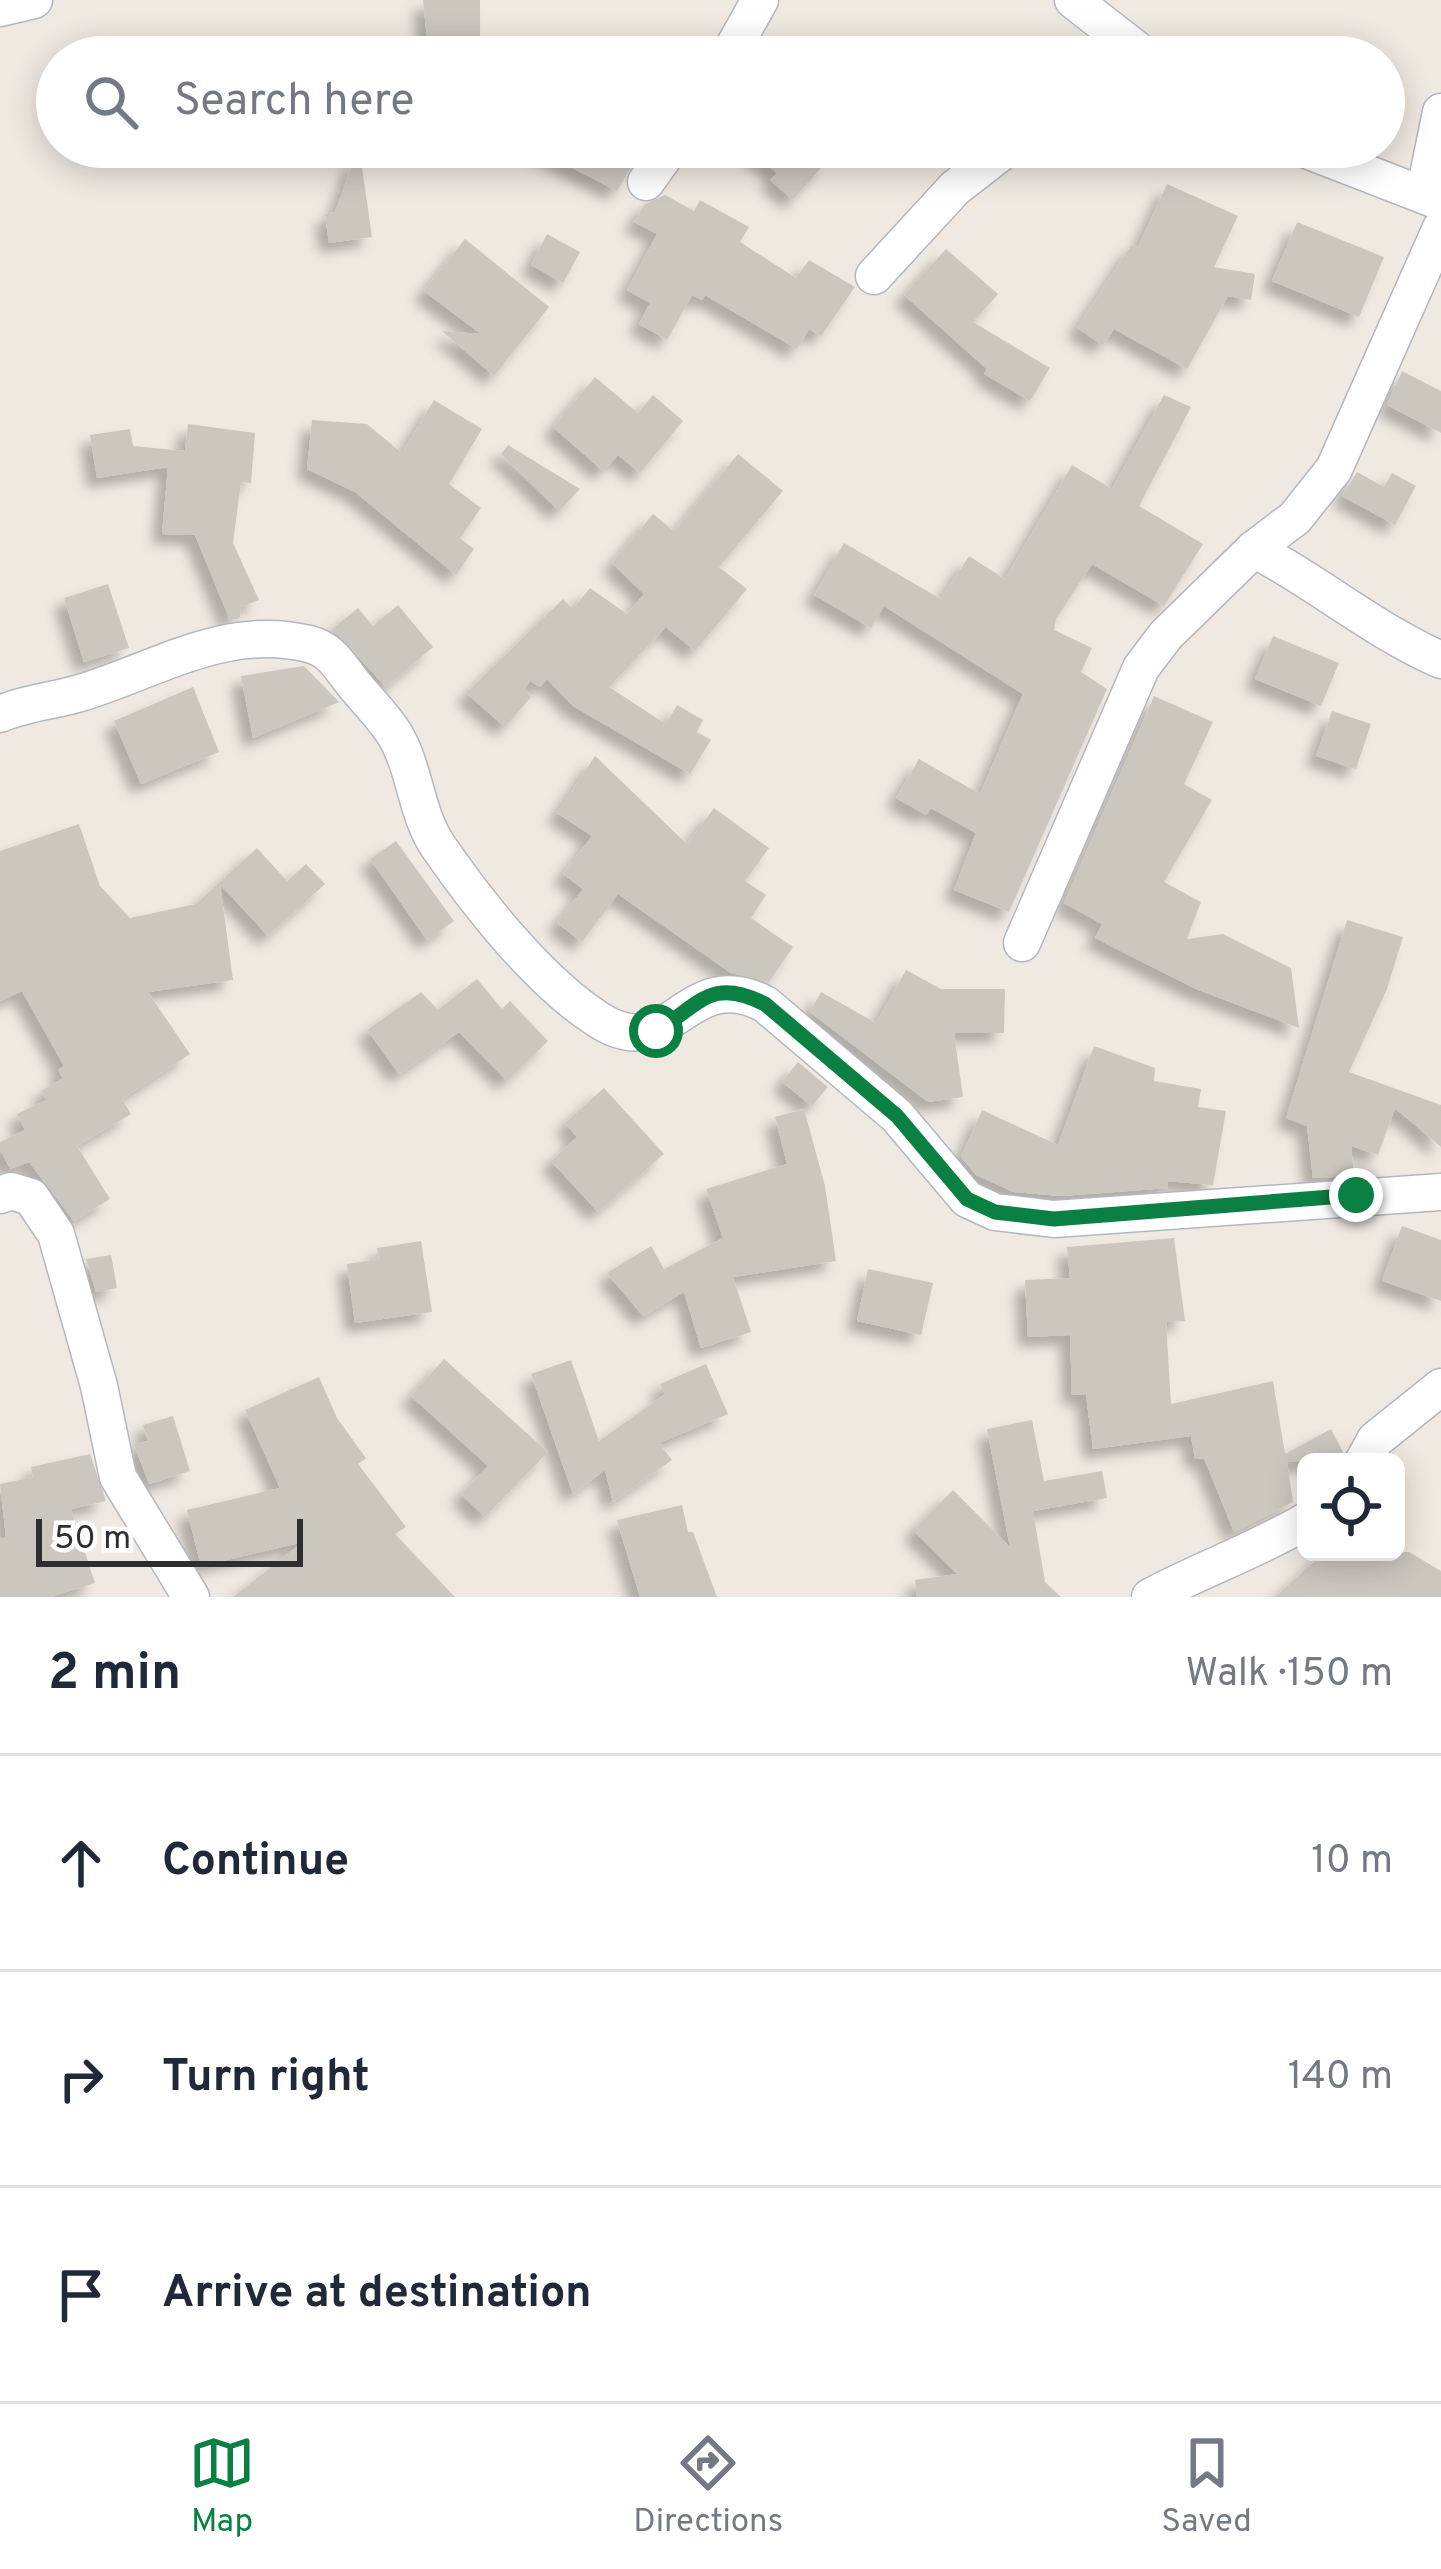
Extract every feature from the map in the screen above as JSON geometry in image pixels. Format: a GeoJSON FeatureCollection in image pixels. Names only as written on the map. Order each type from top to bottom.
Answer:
{"type":"FeatureCollection","features":[{"type":"Feature","properties":{"kind":"street"},"geometry":{"type":"LineString","coordinates":[[0,8],[34,0]]}},
{"type":"Feature","properties":{"kind":"street"},"geometry":{"type":"LineString","coordinates":[[740,36],[760,0]]}},
{"type":"Feature","properties":{"kind":"street"},"geometry":{"type":"LineString","coordinates":[[1073,0],[1119,36]]}},
{"type":"Feature","properties":{"kind":"street"},"geometry":{"type":"LineString","coordinates":[[1354,168],[1432,198],[1441,112]]}},
{"type":"Feature","properties":{"kind":"street"},"geometry":{"type":"LineString","coordinates":[[646,182],[656,168]]}},
{"type":"Feature","properties":{"kind":"street"},"geometry":{"type":"LineString","coordinates":[[874,276],[955,188],[981,168]]}},
{"type":"Feature","properties":{"kind":"street"},"geometry":{"type":"LineString","coordinates":[[1022,943],[1141,668],[1166,634],[1254,549],[1295,518],[1334,469],[1441,228]]}},
{"type":"Feature","properties":{"kind":"street"},"geometry":{"type":"LineString","coordinates":[[1254,549],[1342,600],[1399,642],[1441,660]]}},
{"type":"Feature","properties":{"kind":"street"},"geometry":{"type":"LineString","coordinates":[[0,714],[82,693],[206,647],[272,638],[311,644],[331,653],[396,736],[434,842],[514,942],[601,1023],[656,1031],[710,993],[742,993],[765,1004],[897,1116],[967,1199],[995,1212],[1054,1219],[1441,1192]]}},
{"type":"Feature","properties":{"kind":"street"},"geometry":{"type":"LineString","coordinates":[[0,1195],[11,1191],[31,1197],[56,1234],[99,1386],[118,1477],[191,1597]]}},
{"type":"Feature","properties":{"kind":"street"},"geometry":{"type":"LineString","coordinates":[[1368,1453],[1376,1440],[1441,1387]]}},
{"type":"Feature","properties":{"kind":"street"},"geometry":{"type":"LineString","coordinates":[[1150,1597],[1197,1572],[1243,1557],[1297,1526]]}},
{"type":"Feature","properties":{"kind":"building"},"geometry":{"type":"Polygon","coordinates":[[[423,0],[480,0],[480,36],[427,36],[423,0]]]}},
{"type":"Feature","properties":{"kind":"building"},"geometry":{"type":"Polygon","coordinates":[[[351,168],[362,168],[372,237],[329,243],[325,214],[335,212],[351,168]]]}},
{"type":"Feature","properties":{"kind":"building"},"geometry":{"type":"Polygon","coordinates":[[[573,168],[631,168],[617,191],[573,168]]]}},
{"type":"Feature","properties":{"kind":"building"},"geometry":{"type":"Polygon","coordinates":[[[771,168],[821,168],[793,200],[770,180],[777,173],[771,168]]]}},
{"type":"Feature","properties":{"kind":"building"},"geometry":{"type":"Polygon","coordinates":[[[1167,184],[1238,216],[1214,267],[1255,274],[1251,300],[1228,296],[1187,369],[1114,329],[1103,345],[1077,328],[1132,244],[1138,247],[1167,184]]]}},
{"type":"Feature","properties":{"kind":"building"},"geometry":{"type":"Polygon","coordinates":[[[665,195],[694,211],[700,200],[749,227],[740,242],[796,278],[809,260],[855,287],[821,336],[809,329],[797,349],[705,295],[702,300],[692,295],[667,340],[639,324],[650,303],[627,290],[657,234],[634,222],[645,204],[665,195]]]}},
{"type":"Feature","properties":{"kind":"building"},"geometry":{"type":"Polygon","coordinates":[[[1297,222],[1384,257],[1359,317],[1272,281],[1297,222]]]}},
{"type":"Feature","properties":{"kind":"building"},"geometry":{"type":"Polygon","coordinates":[[[547,234],[580,252],[563,283],[531,265],[547,234]]]}},
{"type":"Feature","properties":{"kind":"building"},"geometry":{"type":"Polygon","coordinates":[[[465,239],[549,307],[494,376],[442,331],[481,334],[424,291],[465,239]]]}},
{"type":"Feature","properties":{"kind":"building"},"geometry":{"type":"Polygon","coordinates":[[[946,249],[998,294],[973,322],[1050,368],[1030,401],[984,374],[987,369],[904,295],[946,249]]]}},
{"type":"Feature","properties":{"kind":"building"},"geometry":{"type":"Polygon","coordinates":[[[1402,371],[1441,391],[1441,433],[1387,405],[1402,371]]]}},
{"type":"Feature","properties":{"kind":"building"},"geometry":{"type":"Polygon","coordinates":[[[595,377],[638,413],[653,395],[683,421],[640,473],[618,455],[603,471],[553,427],[595,377]]]}},
{"type":"Feature","properties":{"kind":"building"},"geometry":{"type":"Polygon","coordinates":[[[1164,395],[1191,407],[1139,506],[1203,544],[1164,606],[1092,564],[1056,619],[1054,630],[1092,648],[1081,672],[1107,689],[1009,912],[954,890],[976,833],[931,808],[926,815],[896,798],[919,759],[980,794],[1023,694],[884,606],[871,628],[814,595],[844,543],[941,599],[969,556],[1005,579],[1072,465],[1112,489],[1164,395]]]}},
{"type":"Feature","properties":{"kind":"building"},"geometry":{"type":"Polygon","coordinates":[[[434,400],[482,429],[449,484],[481,508],[460,538],[474,549],[456,575],[355,492],[307,469],[312,420],[367,424],[402,453],[434,400]]]}},
{"type":"Feature","properties":{"kind":"building"},"geometry":{"type":"Polygon","coordinates":[[[188,424],[255,433],[251,483],[241,482],[233,543],[259,600],[241,607],[240,618],[230,620],[195,535],[162,534],[168,467],[97,478],[90,435],[130,429],[133,446],[185,451],[188,424]]]}},
{"type":"Feature","properties":{"kind":"building"},"geometry":{"type":"Polygon","coordinates":[[[508,445],[580,489],[559,511],[501,454],[508,445]]]}},
{"type":"Feature","properties":{"kind":"building"},"geometry":{"type":"Polygon","coordinates":[[[738,454],[783,491],[719,567],[747,589],[695,651],[666,627],[609,687],[666,724],[677,705],[703,720],[697,732],[711,740],[690,774],[573,706],[547,679],[540,687],[530,681],[524,689],[531,697],[505,727],[466,693],[563,599],[573,609],[590,588],[627,614],[644,594],[612,563],[653,514],[674,531],[738,454]]]}},
{"type":"Feature","properties":{"kind":"building"},"geometry":{"type":"Polygon","coordinates":[[[1357,472],[1384,487],[1392,473],[1416,486],[1395,525],[1342,496],[1357,472]]]}},
{"type":"Feature","properties":{"kind":"building"},"geometry":{"type":"Polygon","coordinates":[[[108,584],[129,648],[84,662],[64,598],[108,584]]]}},
{"type":"Feature","properties":{"kind":"building"},"geometry":{"type":"Polygon","coordinates":[[[398,605],[433,647],[386,687],[332,629],[358,608],[373,626],[398,605]]]}},
{"type":"Feature","properties":{"kind":"building"},"geometry":{"type":"Polygon","coordinates":[[[1273,636],[1339,663],[1321,706],[1255,679],[1273,636]]]}},
{"type":"Feature","properties":{"kind":"building"},"geometry":{"type":"Polygon","coordinates":[[[304,666],[339,702],[253,738],[241,676],[304,666]]]}},
{"type":"Feature","properties":{"kind":"building"},"geometry":{"type":"Polygon","coordinates":[[[193,687],[219,752],[141,784],[114,721],[193,687]]]}},
{"type":"Feature","properties":{"kind":"building"},"geometry":{"type":"Polygon","coordinates":[[[1154,696],[1213,722],[1184,784],[1212,800],[1164,882],[1201,902],[1187,939],[1223,934],[1291,968],[1299,1028],[1196,989],[1095,938],[1102,924],[1064,903],[1154,696]]]}},
{"type":"Feature","properties":{"kind":"building"},"geometry":{"type":"Polygon","coordinates":[[[1332,711],[1371,724],[1356,769],[1316,756],[1332,711]]]}},
{"type":"Feature","properties":{"kind":"building"},"geometry":{"type":"Polygon","coordinates":[[[595,756],[687,844],[714,808],[769,848],[745,881],[766,895],[751,918],[793,947],[769,982],[731,973],[618,894],[582,942],[557,923],[583,889],[563,874],[592,836],[557,813],[595,756]]]}},
{"type":"Feature","properties":{"kind":"building"},"geometry":{"type":"Polygon","coordinates":[[[79,824],[100,886],[130,918],[196,904],[257,848],[287,881],[306,864],[325,884],[268,936],[220,884],[233,980],[148,992],[190,1054],[122,1099],[131,1114],[77,1146],[110,1199],[74,1221],[29,1162],[10,1169],[0,1149],[0,1142],[25,1130],[17,1114],[47,1100],[41,1091],[63,1078],[58,1070],[64,1066],[22,991],[0,1001],[0,851],[79,824]]]}},
{"type":"Feature","properties":{"kind":"building"},"geometry":{"type":"Polygon","coordinates":[[[396,841],[454,921],[427,940],[370,859],[396,841]]]}},
{"type":"Feature","properties":{"kind":"building"},"geometry":{"type":"Polygon","coordinates":[[[1347,920],[1403,937],[1387,989],[1349,1072],[1441,1105],[1441,1147],[1395,1108],[1378,1155],[1351,1146],[1354,1176],[1313,1178],[1307,1126],[1286,1118],[1347,920]]]}},
{"type":"Feature","properties":{"kind":"building"},"geometry":{"type":"Polygon","coordinates":[[[906,970],[941,989],[1005,989],[1004,1033],[954,1033],[963,1097],[928,1102],[810,1012],[821,992],[876,1023],[906,970]]]}},
{"type":"Feature","properties":{"kind":"building"},"geometry":{"type":"Polygon","coordinates":[[[477,979],[502,1009],[510,1001],[548,1041],[507,1081],[459,1032],[399,1074],[367,1030],[421,992],[438,1010],[477,979]]]}},
{"type":"Feature","properties":{"kind":"building"},"geometry":{"type":"Polygon","coordinates":[[[1094,1046],[1155,1068],[1154,1081],[1201,1089],[1198,1107],[1226,1111],[1213,1185],[1167,1181],[1168,1188],[1061,1196],[1014,1192],[976,1175],[961,1157],[982,1110],[1058,1145],[1094,1046]]]}},
{"type":"Feature","properties":{"kind":"building"},"geometry":{"type":"Polygon","coordinates":[[[798,1062],[828,1087],[812,1106],[782,1082],[798,1062]]]}},
{"type":"Feature","properties":{"kind":"building"},"geometry":{"type":"Polygon","coordinates":[[[604,1088],[664,1154],[598,1212],[551,1161],[577,1137],[565,1123],[604,1088]]]}},
{"type":"Feature","properties":{"kind":"building"},"geometry":{"type":"Polygon","coordinates":[[[804,1109],[825,1186],[836,1261],[733,1277],[751,1332],[701,1348],[684,1292],[643,1316],[607,1273],[651,1246],[664,1269],[723,1238],[706,1189],[787,1164],[775,1117],[804,1109]]]}},
{"type":"Feature","properties":{"kind":"building"},"geometry":{"type":"Polygon","coordinates":[[[1402,1226],[1441,1240],[1441,1301],[1382,1281],[1402,1226]]]}},
{"type":"Feature","properties":{"kind":"building"},"geometry":{"type":"Polygon","coordinates":[[[1174,1238],[1185,1321],[1166,1322],[1171,1404],[1273,1381],[1285,1454],[1331,1429],[1343,1453],[1297,1453],[1297,1462],[1287,1462],[1293,1502],[1234,1532],[1204,1458],[1195,1459],[1191,1436],[1093,1449],[1086,1395],[1072,1395],[1070,1335],[1028,1337],[1025,1280],[1070,1278],[1067,1247],[1174,1238]]]}},
{"type":"Feature","properties":{"kind":"building"},"geometry":{"type":"Polygon","coordinates":[[[421,1241],[432,1312],[355,1323],[347,1264],[379,1259],[377,1248],[421,1241]]]}},
{"type":"Feature","properties":{"kind":"building"},"geometry":{"type":"Polygon","coordinates":[[[111,1255],[117,1288],[96,1292],[86,1259],[111,1255]]]}},
{"type":"Feature","properties":{"kind":"building"},"geometry":{"type":"Polygon","coordinates":[[[868,1269],[933,1283],[921,1335],[857,1321],[868,1269]]]}},
{"type":"Feature","properties":{"kind":"building"},"geometry":{"type":"Polygon","coordinates":[[[444,1359],[548,1452],[485,1517],[461,1494],[488,1466],[411,1396],[444,1359]]]}},
{"type":"Feature","properties":{"kind":"building"},"geometry":{"type":"Polygon","coordinates":[[[571,1360],[599,1441],[665,1394],[660,1384],[706,1364],[728,1414],[659,1443],[672,1460],[613,1502],[605,1470],[573,1494],[531,1374],[571,1360]]]}},
{"type":"Feature","properties":{"kind":"building"},"geometry":{"type":"Polygon","coordinates":[[[319,1377],[337,1418],[366,1458],[358,1464],[406,1527],[395,1534],[455,1597],[233,1597],[303,1542],[201,1566],[187,1510],[280,1488],[245,1410],[319,1377]]]}},
{"type":"Feature","properties":{"kind":"building"},"geometry":{"type":"Polygon","coordinates":[[[173,1416],[190,1471],[149,1484],[134,1444],[148,1441],[143,1425],[173,1416]]]}},
{"type":"Feature","properties":{"kind":"building"},"geometry":{"type":"Polygon","coordinates":[[[1032,1420],[1044,1481],[1102,1471],[1107,1498],[1033,1511],[1045,1582],[1061,1597],[917,1597],[915,1580],[957,1574],[913,1530],[953,1490],[1010,1547],[987,1429],[1032,1420]]]}},
{"type":"Feature","properties":{"kind":"building"},"geometry":{"type":"Polygon","coordinates":[[[90,1454],[106,1501],[71,1509],[95,1583],[50,1597],[0,1597],[0,1539],[6,1537],[0,1484],[33,1477],[31,1467],[90,1454]]]}},
{"type":"Feature","properties":{"kind":"building"},"geometry":{"type":"Polygon","coordinates":[[[682,1505],[688,1532],[693,1532],[717,1597],[640,1597],[617,1520],[682,1505]]]}},
{"type":"Feature","properties":{"kind":"building"},"geometry":{"type":"Polygon","coordinates":[[[1405,1552],[1409,1552],[1441,1571],[1441,1597],[1275,1597],[1315,1561],[1405,1561],[1405,1552]]]}},
{"type":"Feature","properties":{"kind":"route"},"geometry":{"type":"LineString","coordinates":[[656,1031],[710,993],[742,993],[765,1004],[897,1116],[926,1156],[967,1199],[995,1212],[1054,1219],[1356,1195]]}}]}
